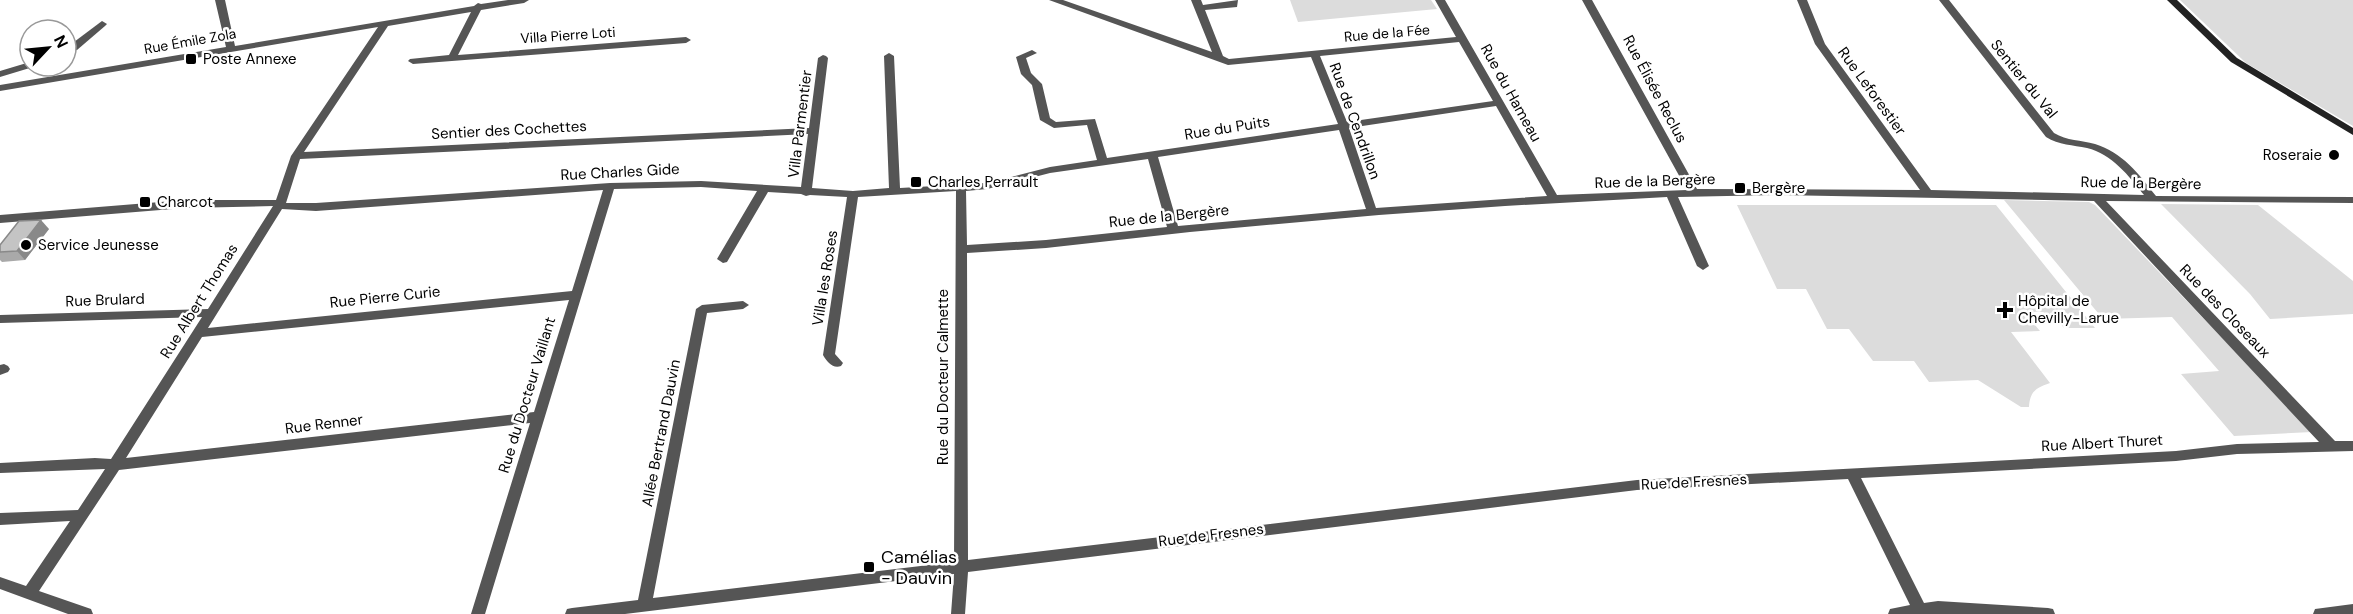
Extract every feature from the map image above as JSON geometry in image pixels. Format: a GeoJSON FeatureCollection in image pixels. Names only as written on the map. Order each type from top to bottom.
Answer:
{"type":"FeatureCollection","features":[{"type":"Feature","properties":{"kind":"main road"},"geometry":{"type":"LineString","coordinates":[[2172,0],[2234,60],[2353,132]]}},
{"type":"Feature","properties":{"kind":"street"},"geometry":{"type":"LineString","coordinates":[[220,0],[231,47]]}},
{"type":"Feature","properties":{"kind":"street","name":"Rue Émile Zola"},"geometry":{"type":"LineString","coordinates":[[0,88],[231,47],[524,0]]}},
{"type":"Feature","properties":{"kind":"street","name":"Rue de Cendrillon"},"geometry":{"type":"LineString","coordinates":[[1054,0],[1228,62],[1314,54],[1343,125],[1372,211]]}},
{"type":"Feature","properties":{"kind":"street"},"geometry":{"type":"LineString","coordinates":[[1219,58],[1198,4],[1234,5],[1233,0]]}},
{"type":"Feature","properties":{"kind":"street","name":"Rue du Hameau"},"geometry":{"type":"LineString","coordinates":[[1440,0],[1555,201]]}},
{"type":"Feature","properties":{"kind":"street","name":"Rue Élisée Reclus"},"geometry":{"type":"LineString","coordinates":[[1587,0],[1694,193]]}},
{"type":"Feature","properties":{"kind":"street","name":"Rue Leforestier"},"geometry":{"type":"LineString","coordinates":[[1802,0],[1820,44],[1928,193]]}},
{"type":"Feature","properties":{"kind":"street","name":"Sentier du Val"},"geometry":{"type":"LineString","coordinates":[[1944,0],[2050,135],[2061,142],[2092,147],[2118,158],[2151,197]]}},
{"type":"Feature","properties":{"kind":"street"},"geometry":{"type":"LineString","coordinates":[[452,57],[478,6]]}},
{"type":"Feature","properties":{"kind":"street","name":"Rue Albert Thomas"},"geometry":{"type":"LineString","coordinates":[[32,595],[280,204],[296,156],[386,22]]}},
{"type":"Feature","properties":{"kind":"street"},"geometry":{"type":"LineString","coordinates":[[78,45],[102,24]]}},
{"type":"Feature","properties":{"kind":"street","name":"Rue de la Fée"},"geometry":{"type":"LineString","coordinates":[[1314,54],[1463,39]]}},
{"type":"Feature","properties":{"kind":"street","name":"Villa Pierre Loti"},"geometry":{"type":"LineString","coordinates":[[413,62],[452,57],[686,40]]}},
{"type":"Feature","properties":{"kind":"street"},"geometry":{"type":"LineString","coordinates":[[1032,53],[1021,57],[1026,74],[1037,84],[1045,120],[1054,125],[1091,121],[1103,162]]}},
{"type":"Feature","properties":{"kind":"street"},"geometry":{"type":"LineString","coordinates":[[889,56],[895,191]]}},
{"type":"Feature","properties":{"kind":"street","name":"Villa Parmentier"},"geometry":{"type":"LineString","coordinates":[[806,193],[823,58]]}},
{"type":"Feature","properties":{"kind":"street"},"geometry":{"type":"LineString","coordinates":[[0,74],[18,69]]}},
{"type":"Feature","properties":{"kind":"street","name":"Rue du Puits"},"geometry":{"type":"LineString","coordinates":[[961,189],[987,186],[1050,170],[1498,103]]}},
{"type":"Feature","properties":{"kind":"street","name":"Sentier des Cochettes"},"geometry":{"type":"LineString","coordinates":[[296,156],[815,132]]}},
{"type":"Feature","properties":{"kind":"street"},"geometry":{"type":"LineString","coordinates":[[1152,155],[1173,230]]}},
{"type":"Feature","properties":{"kind":"street","name":"Rue Charles Gide"},"geometry":{"type":"LineString","coordinates":[[0,219],[185,204],[271,202],[288,207],[316,207],[610,186],[701,184],[806,193],[853,194],[961,189]]}},
{"type":"Feature","properties":{"kind":"street","name":"Rue du Docteur Vaillant"},"geometry":{"type":"LineString","coordinates":[[478,614],[574,295],[610,186]]}},
{"type":"Feature","properties":{"kind":"street"},"geometry":{"type":"LineString","coordinates":[[723,259],[764,189]]}},
{"type":"Feature","properties":{"kind":"street","name":"Rue du Docteur Calmette"},"geometry":{"type":"LineString","coordinates":[[958,614],[961,566],[961,189]]}},
{"type":"Feature","properties":{"kind":"street","name":"Rue de la Bergère"},"geometry":{"type":"LineString","coordinates":[[960,249],[1086,241],[1173,230],[1372,211],[1694,193],[1928,193],[2151,197],[2245,202],[2353,200]]}},
{"type":"Feature","properties":{"kind":"street","name":"Villa les Roses"},"geometry":{"type":"LineString","coordinates":[[837,363],[829,355],[853,194]]}},
{"type":"Feature","properties":{"kind":"street"},"geometry":{"type":"LineString","coordinates":[[1671,194],[1703,266]]}},
{"type":"Feature","properties":{"kind":"street","name":"Rue des Closeaux"},"geometry":{"type":"LineString","coordinates":[[2096,197],[2332,447]]}},
{"type":"Feature","properties":{"kind":"street","name":"Rue Pierre Curie"},"geometry":{"type":"LineString","coordinates":[[199,333],[574,295]]}},
{"type":"Feature","properties":{"kind":"street","name":"Allée Bertrand Dauvin"},"geometry":{"type":"LineString","coordinates":[[644,605],[702,309],[743,305]]}},
{"type":"Feature","properties":{"kind":"street","name":"Rue Brulard"},"geometry":{"type":"LineString","coordinates":[[0,320],[210,313]]}},
{"type":"Feature","properties":{"kind":"street","name":"Rue Renner"},"geometry":{"type":"LineString","coordinates":[[0,468],[95,463],[116,465],[537,417]]}},
{"type":"Feature","properties":{"kind":"street","name":"Rue Albert Thuret"},"geometry":{"type":"LineString","coordinates":[[1852,473],[2176,456],[2237,449],[2353,446]]}},
{"type":"Feature","properties":{"kind":"street"},"geometry":{"type":"LineString","coordinates":[[1852,473],[1921,612]]}},
{"type":"Feature","properties":{"kind":"street","name":"Rue de Fresnes"},"geometry":{"type":"LineString","coordinates":[[572,614],[1637,485],[1852,473]]}},
{"type":"Feature","properties":{"kind":"street"},"geometry":{"type":"LineString","coordinates":[[0,519],[82,515]]}},
{"type":"Feature","properties":{"kind":"street"},"geometry":{"type":"LineString","coordinates":[[0,584],[86,614]]}},
{"type":"Feature","properties":{"kind":"street"},"geometry":{"type":"LineString","coordinates":[[1895,614],[1921,612],[1938,607],[2048,614]]}},
{"type":"Feature","properties":{"kind":"street"},"geometry":{"type":"LineString","coordinates":[[2320,614],[2353,610]]}},
{"type":"Feature","properties":{"kind":"shaded area"},"geometry":{"type":"Polygon","coordinates":[[[1290,0],[1431,0],[1437,9],[1298,22],[1290,0]]]}},
{"type":"Feature","properties":{"kind":"shaded area"},"geometry":{"type":"Polygon","coordinates":[[[2180,0],[2353,0],[2353,126],[2246,63],[2180,0]]]}},
{"type":"Feature","properties":{"kind":"shaded area"},"geometry":{"type":"Polygon","coordinates":[[[2004,200],[2089,202],[2095,205],[2312,432],[2234,436],[2181,374],[2219,371],[2172,317],[2103,319],[2004,200]]]}},
{"type":"Feature","properties":{"kind":"shaded area"},"geometry":{"type":"Polygon","coordinates":[[[2161,204],[2258,205],[2353,281],[2353,314],[2270,319],[2250,294],[2161,204]]]}},
{"type":"Feature","properties":{"kind":"shaded area"},"geometry":{"type":"Polygon","coordinates":[[[1737,205],[1996,205],[2095,328],[2064,328],[2051,316],[2043,312],[2034,312],[2029,318],[2040,331],[2011,332],[2050,383],[2035,391],[2029,407],[2021,407],[1978,380],[1929,382],[1914,361],[1873,361],[1849,329],[1827,329],[1806,289],[1777,289],[1737,205]]]}},
{"type":"Feature","properties":{"kind":"building"},"geometry":{"type":"Polygon","coordinates":[[[41,220],[17,251],[0,252],[0,245],[19,221],[41,220]]]}},
{"type":"Feature","properties":{"kind":"place","name":"Poste Annexe"},"geometry":{"type":"Point","coordinates":[191,59]}},
{"type":"Feature","properties":{"kind":"place","name":"Roseraie"},"geometry":{"type":"Point","coordinates":[2334,155]}},
{"type":"Feature","properties":{"kind":"place","name":"Charles Perrault"},"geometry":{"type":"Point","coordinates":[916,182]}},
{"type":"Feature","properties":{"kind":"place","name":"Bergère"},"geometry":{"type":"Point","coordinates":[1740,188]}},
{"type":"Feature","properties":{"kind":"place","name":"Charcot"},"geometry":{"type":"Point","coordinates":[145,202]}},
{"type":"Feature","properties":{"kind":"place","name":"Service Jeunesse"},"geometry":{"type":"Point","coordinates":[26,245]}},
{"type":"Feature","properties":{"kind":"place","name":"Hôpital de Chevilly-Larue"},"geometry":{"type":"Point","coordinates":[2005,310]}},
{"type":"Feature","properties":{"kind":"place","name":"Camélias - Dauvin"},"geometry":{"type":"Point","coordinates":[869,567]}}]}
